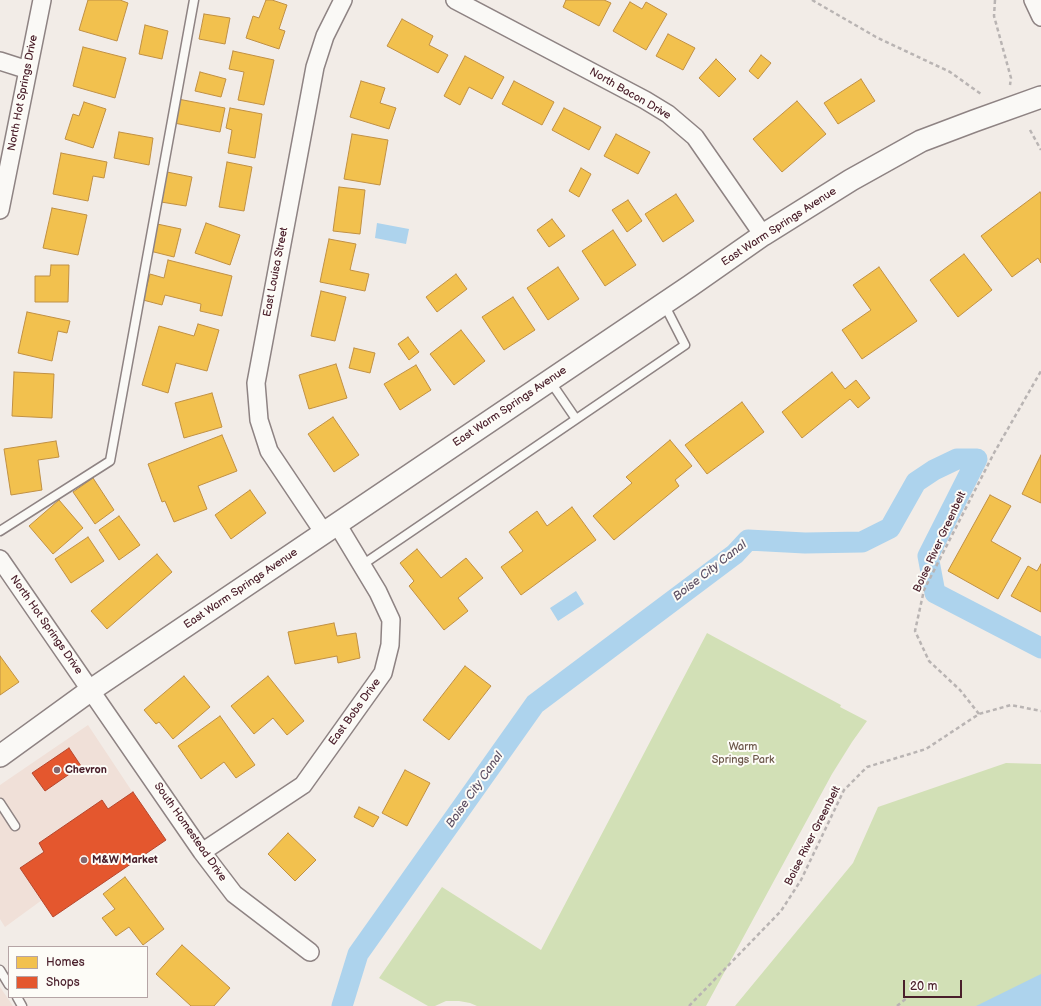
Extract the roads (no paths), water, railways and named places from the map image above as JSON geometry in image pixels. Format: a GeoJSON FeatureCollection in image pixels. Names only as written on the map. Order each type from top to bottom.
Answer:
{"type":"FeatureCollection","features":[{"type":"Feature","properties":{"kind":"street","name":"North Hot Springs Drive"},"geometry":{"type":"LineString","coordinates":[[0,210],[42,0]]}},
{"type":"Feature","properties":{"kind":"street","name":"East Louisa Street"},"geometry":{"type":"LineString","coordinates":[[330,528],[269,451],[259,420],[256,383],[315,67],[325,36],[343,0]]}},
{"type":"Feature","properties":{"kind":"street","name":"North Bacon Drive"},"geometry":{"type":"LineString","coordinates":[[455,0],[645,100],[668,114],[695,137],[763,235]]}},
{"type":"Feature","properties":{"kind":"street"},"geometry":{"type":"LineString","coordinates":[[1033,0],[1041,17]]}},
{"type":"Feature","properties":{"kind":"street"},"geometry":{"type":"LineString","coordinates":[[0,61],[28,70]]}},
{"type":"Feature","properties":{"kind":"street","name":"East Warm Springs Avenue"},"geometry":{"type":"LineString","coordinates":[[0,756],[91,690],[550,381],[763,235],[852,180],[921,141],[980,118],[1041,97]]}},
{"type":"Feature","properties":{"kind":"street","name":"East Bobs Drive"},"geometry":{"type":"LineString","coordinates":[[202,852],[303,786],[383,673],[390,644],[391,620],[378,592],[362,565],[330,528]]}},
{"type":"Feature","properties":{"kind":"street","name":"North Hot Springs Drive"},"geometry":{"type":"LineString","coordinates":[[0,559],[91,690]]}},
{"type":"Feature","properties":{"kind":"street","name":"South Homestead Drive"},"geometry":{"type":"LineString","coordinates":[[91,690],[202,852],[234,894],[310,952]]}},
{"type":"Feature","properties":{"kind":"lane"},"geometry":{"type":"LineString","coordinates":[[0,531],[110,461],[194,0]]}},
{"type":"Feature","properties":{"kind":"lane"},"geometry":{"type":"LineString","coordinates":[[362,565],[685,345],[663,303]]}},
{"type":"Feature","properties":{"kind":"lane"},"geometry":{"type":"LineString","coordinates":[[550,381],[576,419]]}},
{"type":"Feature","properties":{"kind":"lane"},"geometry":{"type":"LineString","coordinates":[[0,803],[15,826]]}},
{"type":"Feature","properties":{"kind":"lane"},"geometry":{"type":"LineString","coordinates":[[0,970],[8,982]]}},
{"type":"Feature","properties":{"kind":"water"},"geometry":{"type":"Polygon","coordinates":[[[377,223],[409,229],[406,244],[375,238],[377,223]]]}},
{"type":"Feature","properties":{"kind":"water"},"geometry":{"type":"Polygon","coordinates":[[[576,591],[584,604],[558,621],[550,608],[576,591]]]}},
{"type":"Feature","properties":{"kind":"water"},"geometry":{"type":"Polygon","coordinates":[[[1041,974],[1041,1006],[976,1006],[1041,974]]]}},
{"type":"Feature","properties":{"kind":"waterway","name":"Boise City Canal"},"geometry":{"type":"LineString","coordinates":[[342,1006],[358,954],[535,704],[735,554],[748,540],[805,543],[862,542],[890,528],[916,482],[934,470],[957,459],[977,459],[928,556],[935,593],[1041,648]]}},
{"type":"Feature","properties":{"kind":"place","name":"Chevron"},"geometry":{"type":"Point","coordinates":[57,770]}},
{"type":"Feature","properties":{"kind":"place","name":"M&W Market"},"geometry":{"type":"Point","coordinates":[84,860]}},
{"type":"Feature","properties":{"kind":"park label","name":"Warm Springs Park"},"geometry":{"type":"Point","coordinates":[743,753]}}]}
